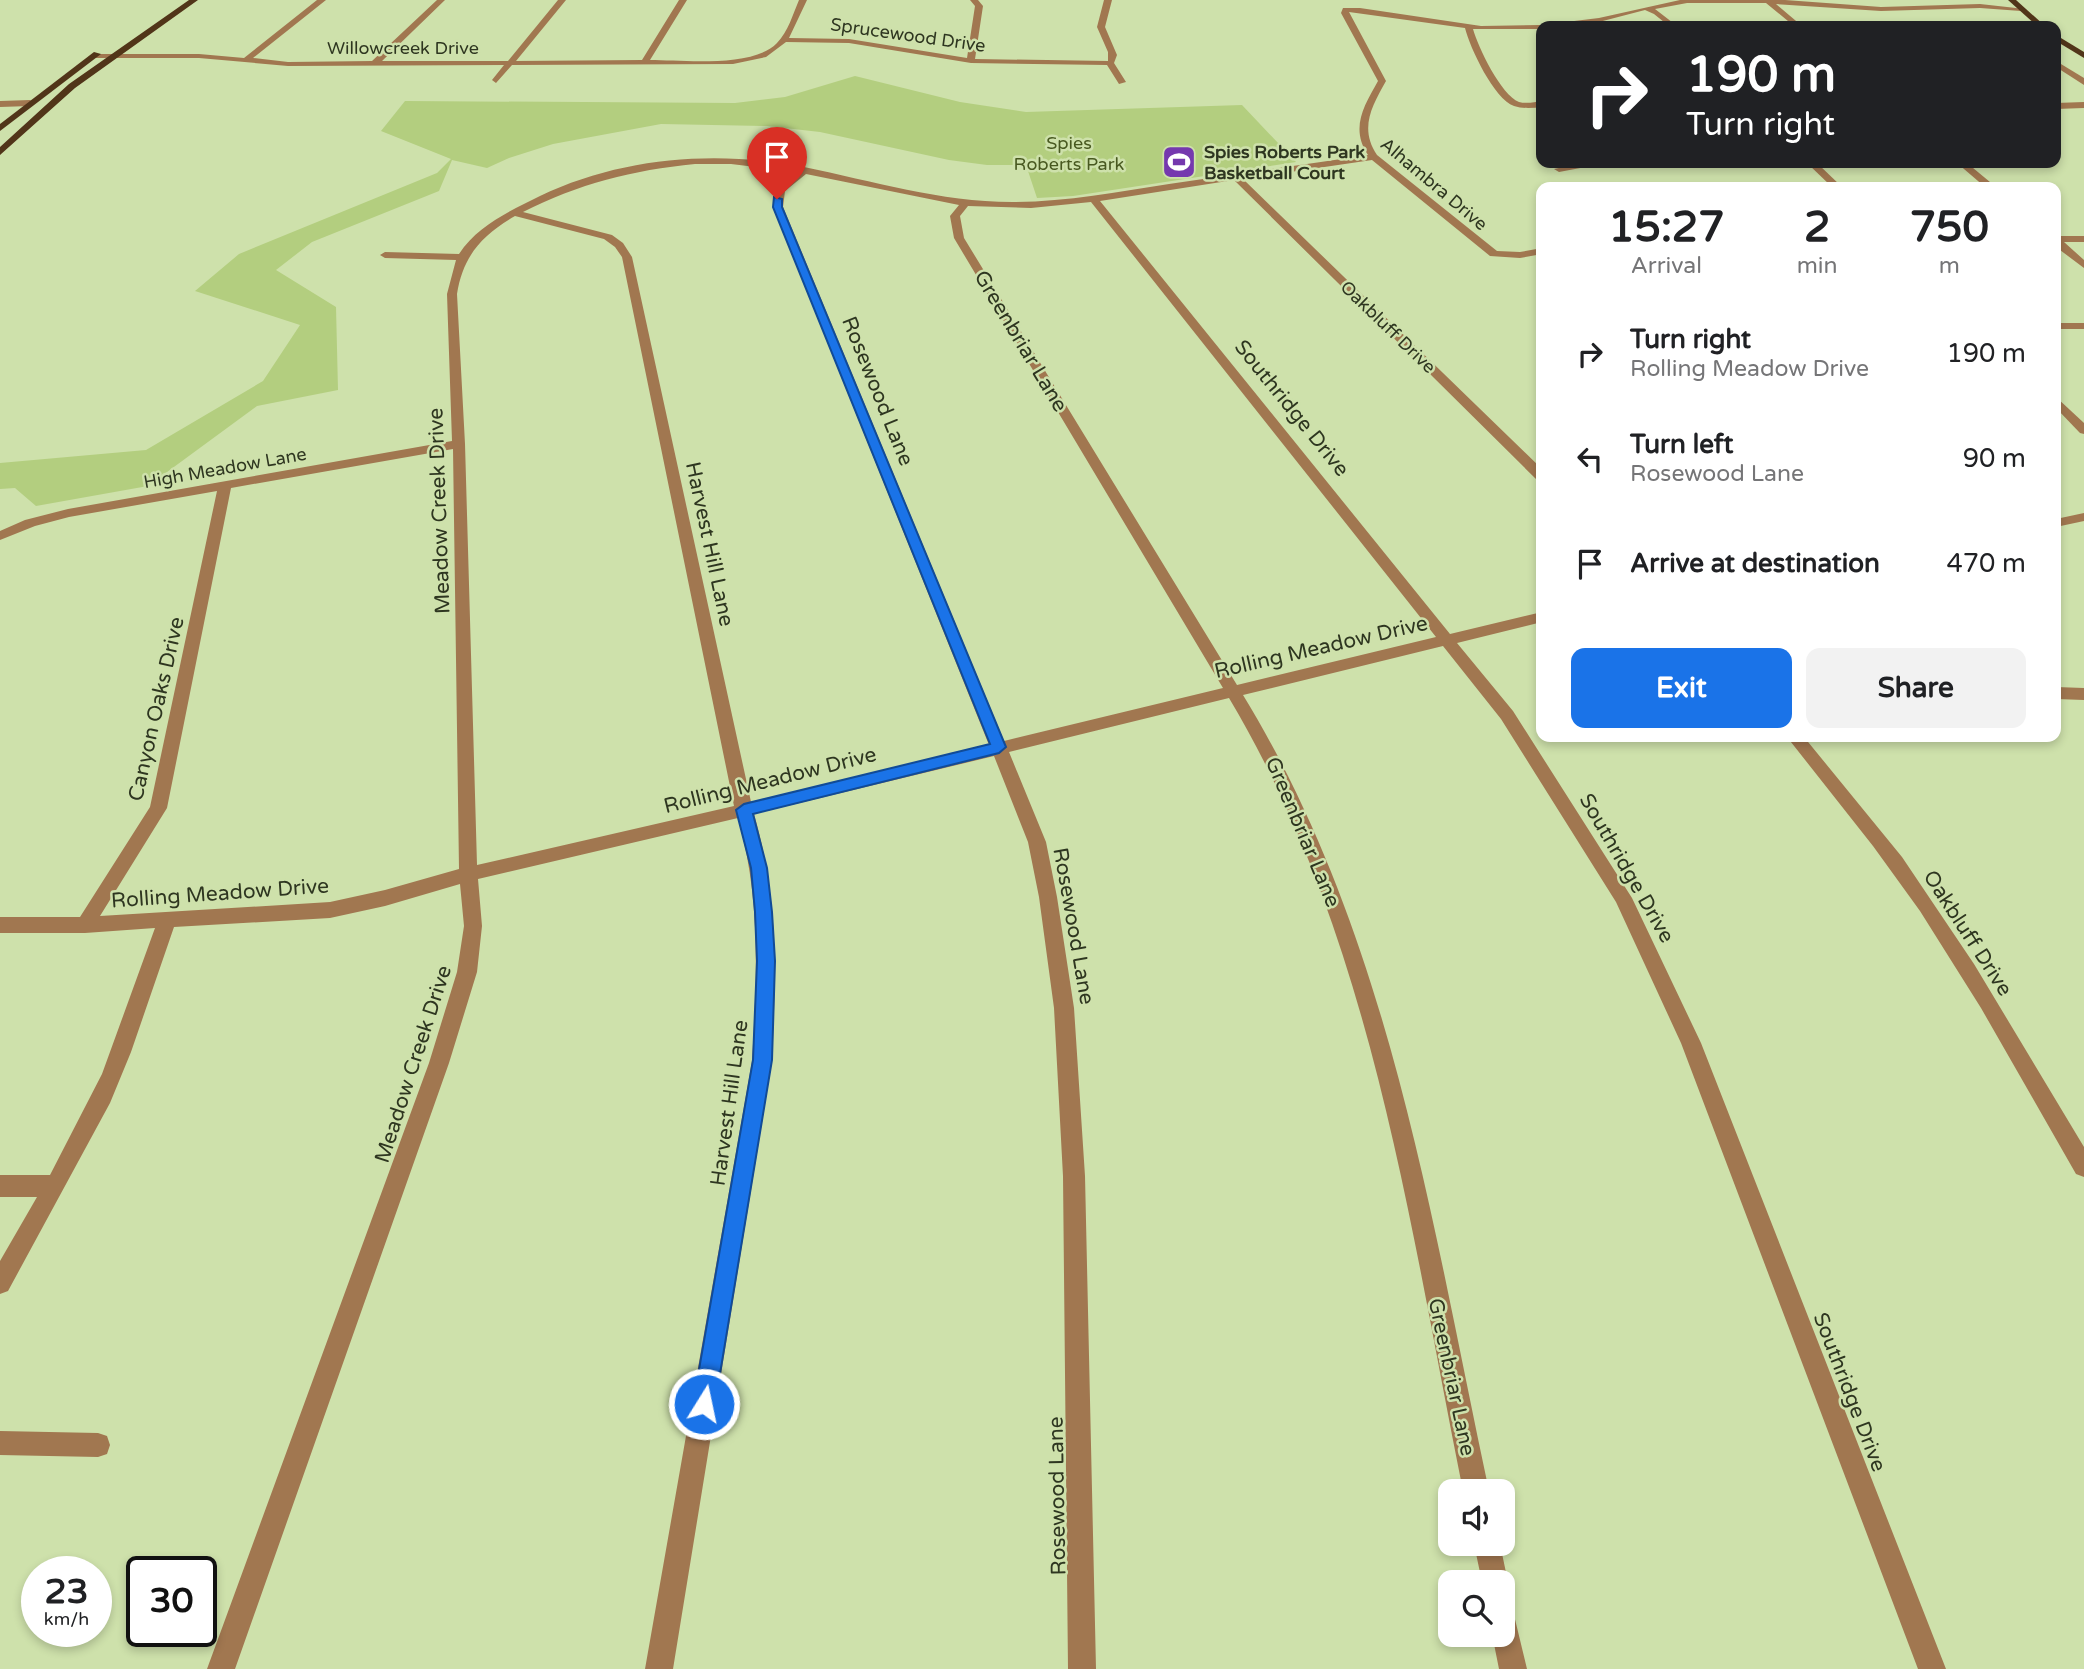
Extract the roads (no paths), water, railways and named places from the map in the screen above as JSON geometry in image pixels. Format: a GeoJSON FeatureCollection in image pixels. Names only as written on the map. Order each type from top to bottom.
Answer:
{"type":"FeatureCollection","features":[{"type":"Feature","properties":{"kind":"main road"},"geometry":{"type":"LineString","coordinates":[[0,152],[53,102],[194,0]]}},
{"type":"Feature","properties":{"kind":"main road"},"geometry":{"type":"LineString","coordinates":[[2012,0],[2035,21]]}},
{"type":"Feature","properties":{"kind":"main road"},"geometry":{"type":"LineString","coordinates":[[2061,40],[2084,56]]}},
{"type":"Feature","properties":{"kind":"main road"},"geometry":{"type":"LineString","coordinates":[[0,128],[111,44]]}},
{"type":"Feature","properties":{"kind":"main road"},"geometry":{"type":"LineString","coordinates":[[30,103],[53,102]]}},
{"type":"Feature","properties":{"kind":"street"},"geometry":{"type":"LineString","coordinates":[[246,60],[322,0]]}},
{"type":"Feature","properties":{"kind":"street"},"geometry":{"type":"LineString","coordinates":[[374,64],[441,0]]}},
{"type":"Feature","properties":{"kind":"street"},"geometry":{"type":"LineString","coordinates":[[496,80],[562,0]]}},
{"type":"Feature","properties":{"kind":"street"},"geometry":{"type":"LineString","coordinates":[[644,63],[683,0]]}},
{"type":"Feature","properties":{"kind":"street"},"geometry":{"type":"LineString","coordinates":[[786,40],[803,0]]}},
{"type":"Feature","properties":{"kind":"street"},"geometry":{"type":"LineString","coordinates":[[971,61],[979,6],[974,0]]}},
{"type":"Feature","properties":{"kind":"street"},"geometry":{"type":"LineString","coordinates":[[1108,0],[1101,23],[1102,34],[1112,52],[1113,59],[1110,64],[1122,82]]}},
{"type":"Feature","properties":{"kind":"street"},"geometry":{"type":"LineString","coordinates":[[1591,21],[1687,1],[1769,2],[1881,9],[1980,6],[2021,9]]}},
{"type":"Feature","properties":{"kind":"street"},"geometry":{"type":"LineString","coordinates":[[1769,2],[1792,21]]}},
{"type":"Feature","properties":{"kind":"street"},"geometry":{"type":"LineString","coordinates":[[1645,8],[1657,12],[1667,21]]}},
{"type":"Feature","properties":{"kind":"street","name":"Alhambra Drive"},"geometry":{"type":"LineString","coordinates":[[1469,27],[1346,10],[1382,82],[1362,120],[1363,144],[1374,157],[1494,254],[1536,252]]}},
{"type":"Feature","properties":{"kind":"street"},"geometry":{"type":"LineString","coordinates":[[1536,27],[1518,29],[1469,27],[1476,50],[1510,102],[1522,106],[1536,105]]}},
{"type":"Feature","properties":{"kind":"street","name":"Willowcreek Drive"},"geometry":{"type":"LineString","coordinates":[[93,56],[199,56],[288,64],[713,63],[763,57],[774,53],[786,40]]}},
{"type":"Feature","properties":{"kind":"street","name":"Sprucewood Drive"},"geometry":{"type":"LineString","coordinates":[[786,40],[849,41],[971,61],[1110,64]]}},
{"type":"Feature","properties":{"kind":"street"},"geometry":{"type":"LineString","coordinates":[[2061,66],[2084,82]]}},
{"type":"Feature","properties":{"kind":"street"},"geometry":{"type":"LineString","coordinates":[[0,104],[30,103]]}},
{"type":"Feature","properties":{"kind":"street"},"geometry":{"type":"LineString","coordinates":[[2061,106],[2084,106]]}},
{"type":"Feature","properties":{"kind":"street"},"geometry":{"type":"LineString","coordinates":[[385,255],[460,257],[471,243],[514,213],[571,184],[625,169],[659,164],[731,160],[805,170],[965,204],[1024,205],[1093,198],[1374,157]]}},
{"type":"Feature","properties":{"kind":"street"},"geometry":{"type":"LineString","coordinates":[[1559,169],[1566,168]]}},
{"type":"Feature","properties":{"kind":"street"},"geometry":{"type":"LineString","coordinates":[[1817,168],[1832,182]]}},
{"type":"Feature","properties":{"kind":"street"},"geometry":{"type":"LineString","coordinates":[[1968,168],[1985,182]]}},
{"type":"Feature","properties":{"kind":"street","name":"Rosewood Lane"},"geometry":{"type":"LineString","coordinates":[[805,170],[780,190],[778,207],[1037,842],[1053,922],[1065,1003],[1074,1152],[1082,1669]]}},
{"type":"Feature","properties":{"kind":"street","name":"Oakbluff Drive"},"geometry":{"type":"LineString","coordinates":[[1236,177],[1536,471]]}},
{"type":"Feature","properties":{"kind":"street","name":"Southridge Drive"},"geometry":{"type":"LineString","coordinates":[[1093,198],[1507,715],[1623,898],[1691,1043],[1932,1669]]}},
{"type":"Feature","properties":{"kind":"street","name":"Greenbriar Lane"},"geometry":{"type":"LineString","coordinates":[[965,204],[955,216],[959,238],[1290,790],[1331,889],[1378,1034],[1473,1479]]}},
{"type":"Feature","properties":{"kind":"street","name":"Harvest Hill Lane"},"geometry":{"type":"LineString","coordinates":[[514,213],[608,237],[619,245],[627,257],[744,810],[759,868],[764,912],[766,961],[762,1060],[659,1669]]}},
{"type":"Feature","properties":{"kind":"street"},"geometry":{"type":"LineString","coordinates":[[2061,240],[2084,239]]}},
{"type":"Feature","properties":{"kind":"street"},"geometry":{"type":"LineString","coordinates":[[2061,244],[2084,265]]}},
{"type":"Feature","properties":{"kind":"street","name":"Meadow Creek Drive"},"geometry":{"type":"LineString","coordinates":[[221,1669],[434,1076],[467,972],[473,926],[468,874],[459,444],[452,294],[453,276],[460,257]]}},
{"type":"Feature","properties":{"kind":"street"},"geometry":{"type":"LineString","coordinates":[[2061,326],[2084,326]]}},
{"type":"Feature","properties":{"kind":"street"},"geometry":{"type":"LineString","coordinates":[[2061,406],[2084,430]]}},
{"type":"Feature","properties":{"kind":"street","name":"High Meadow Lane"},"geometry":{"type":"LineString","coordinates":[[0,536],[30,523],[68,513],[459,444]]}},
{"type":"Feature","properties":{"kind":"street","name":"Canyon Oaks Drive"},"geometry":{"type":"LineString","coordinates":[[85,925],[158,808],[225,486]]}},
{"type":"Feature","properties":{"kind":"street"},"geometry":{"type":"LineString","coordinates":[[2061,522],[2084,517]]}},
{"type":"Feature","properties":{"kind":"street","name":"Rolling Meadow Drive"},"geometry":{"type":"LineString","coordinates":[[0,925],[85,925],[330,910],[468,874],[1536,618]]}},
{"type":"Feature","properties":{"kind":"street"},"geometry":{"type":"LineString","coordinates":[[2061,693],[2084,694]]}},
{"type":"Feature","properties":{"kind":"street","name":"Oakbluff Drive"},"geometry":{"type":"LineString","coordinates":[[1799,742],[1886,850],[1926,906],[2027,1067],[2084,1167]]}},
{"type":"Feature","properties":{"kind":"street"},"geometry":{"type":"LineString","coordinates":[[0,1283],[104,1094],[139,1000],[153,953],[168,920]]}},
{"type":"Feature","properties":{"kind":"street"},"geometry":{"type":"LineString","coordinates":[[0,1186],[54,1186]]}},
{"type":"Feature","properties":{"kind":"street"},"geometry":{"type":"LineString","coordinates":[[0,1443],[98,1445]]}},
{"type":"Feature","properties":{"kind":"street"},"geometry":{"type":"LineString","coordinates":[[1509,1647],[1513,1669]]}},
{"type":"Feature","properties":{"kind":"place","name":"Spies Roberts Park Basketball Court"},"geometry":{"type":"Point","coordinates":[1179,162]}},
{"type":"Feature","properties":{"kind":"park label","name":"Spies Roberts Park"},"geometry":{"type":"Point","coordinates":[1069,153]}}]}
